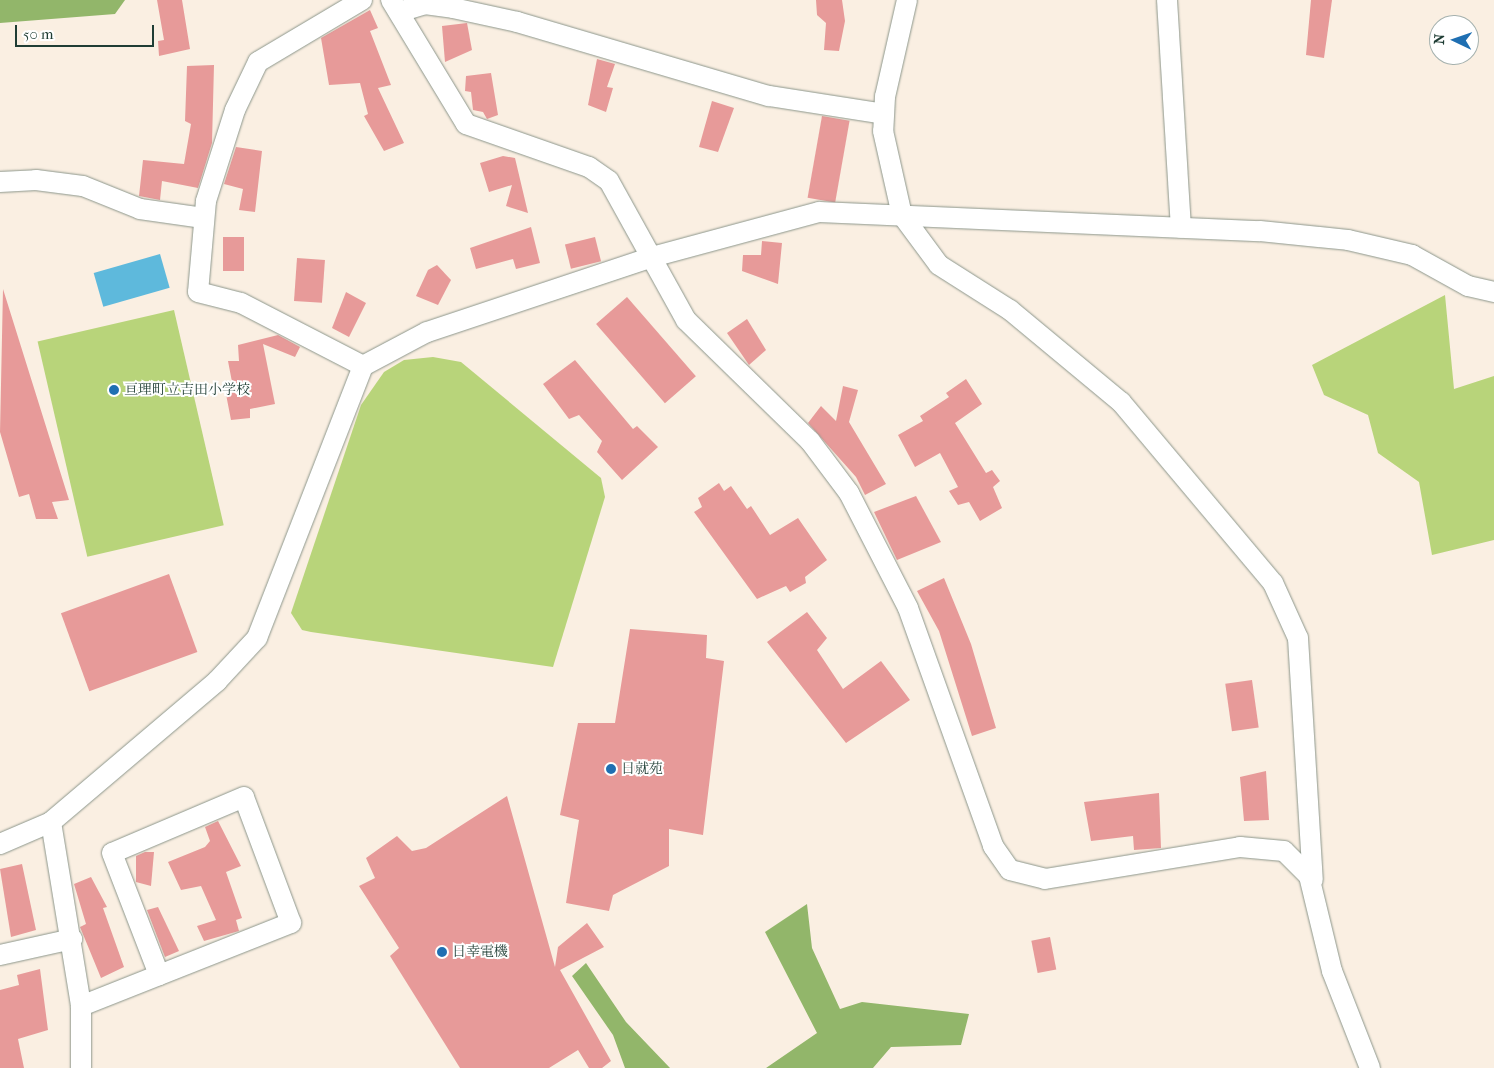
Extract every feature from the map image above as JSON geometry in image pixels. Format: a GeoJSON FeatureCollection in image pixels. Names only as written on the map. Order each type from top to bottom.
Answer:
{"type":"FeatureCollection","features":[{"type":"Feature","properties":{"kind":"street"},"geometry":{"type":"LineString","coordinates":[[362,0],[258,62],[235,110],[203,218],[198,292],[241,303],[362,366]]}},
{"type":"Feature","properties":{"kind":"street"},"geometry":{"type":"LineString","coordinates":[[907,0],[884,114],[887,164],[902,215],[939,265],[1010,310],[1121,402],[1274,583],[1298,638],[1314,894]]}},
{"type":"Feature","properties":{"kind":"street"},"geometry":{"type":"LineString","coordinates":[[1167,0],[1182,228]]}},
{"type":"Feature","properties":{"kind":"street"},"geometry":{"type":"LineString","coordinates":[[884,114],[769,96],[517,22],[425,4],[395,6],[466,124],[589,167],[609,181],[652,257],[664,287],[686,320],[810,442],[849,492],[908,608],[994,846],[1010,870],[1045,879],[1240,847],[1273,846],[1303,866],[1314,894],[1332,971],[1370,1068]]}},
{"type":"Feature","properties":{"kind":"street"},"geometry":{"type":"LineString","coordinates":[[0,182],[36,180],[83,186],[140,209],[203,218]]}},
{"type":"Feature","properties":{"kind":"street"},"geometry":{"type":"LineString","coordinates":[[0,844],[50,822],[217,681],[257,638],[362,366],[427,332],[652,257],[819,212],[1182,228],[1348,240],[1412,255],[1468,286],[1494,292]]}},
{"type":"Feature","properties":{"kind":"street"},"geometry":{"type":"LineString","coordinates":[[81,1006],[291,923],[244,798],[112,852],[159,975]]}},
{"type":"Feature","properties":{"kind":"street"},"geometry":{"type":"LineString","coordinates":[[50,822],[72,939],[81,1006],[80,1068]]}},
{"type":"Feature","properties":{"kind":"street"},"geometry":{"type":"LineString","coordinates":[[0,956],[72,939]]}},
{"type":"Feature","properties":{"kind":"green space"},"geometry":{"type":"Polygon","coordinates":[[[0,0],[125,0],[115,14],[0,23],[0,0]]]}},
{"type":"Feature","properties":{"kind":"green space"},"geometry":{"type":"Polygon","coordinates":[[[1445,295],[1454,389],[1494,376],[1494,540],[1432,555],[1419,482],[1378,453],[1368,415],[1324,395],[1312,365],[1445,295]]]}},
{"type":"Feature","properties":{"kind":"green space"},"geometry":{"type":"Polygon","coordinates":[[[174,310],[224,525],[87,557],[38,341],[174,310]]]}},
{"type":"Feature","properties":{"kind":"green space"},"geometry":{"type":"Polygon","coordinates":[[[433,357],[461,362],[601,478],[605,497],[553,667],[311,632],[302,630],[291,613],[361,405],[384,372],[404,360],[433,357]]]}},
{"type":"Feature","properties":{"kind":"green space"},"geometry":{"type":"Polygon","coordinates":[[[807,904],[812,948],[840,1009],[862,1002],[969,1014],[961,1045],[891,1047],[873,1068],[766,1068],[817,1033],[765,932],[807,904]]]}},
{"type":"Feature","properties":{"kind":"green space"},"geometry":{"type":"Polygon","coordinates":[[[586,963],[626,1022],[670,1068],[625,1068],[613,1035],[572,976],[586,963]]]}},
{"type":"Feature","properties":{"kind":"water"},"geometry":{"type":"Polygon","coordinates":[[[160,254],[170,288],[103,307],[94,273],[160,254]]]}},
{"type":"Feature","properties":{"kind":"building"},"geometry":{"type":"Polygon","coordinates":[[[157,0],[182,0],[190,49],[159,56],[158,41],[164,40],[157,0]]]}},
{"type":"Feature","properties":{"kind":"building"},"geometry":{"type":"Polygon","coordinates":[[[816,0],[842,0],[845,21],[839,51],[824,50],[826,23],[817,15],[816,0]]]}},
{"type":"Feature","properties":{"kind":"building"},"geometry":{"type":"Polygon","coordinates":[[[1311,0],[1332,0],[1324,58],[1306,55],[1311,0]]]}},
{"type":"Feature","properties":{"kind":"building"},"geometry":{"type":"Polygon","coordinates":[[[370,10],[378,28],[370,31],[391,85],[378,88],[404,143],[384,151],[364,116],[368,114],[360,83],[329,85],[321,38],[370,10]]]}},
{"type":"Feature","properties":{"kind":"building"},"geometry":{"type":"Polygon","coordinates":[[[467,23],[472,50],[445,62],[442,26],[467,23]]]}},
{"type":"Feature","properties":{"kind":"building"},"geometry":{"type":"Polygon","coordinates":[[[597,59],[615,64],[607,87],[613,88],[606,112],[588,105],[597,59]]]}},
{"type":"Feature","properties":{"kind":"building"},"geometry":{"type":"Polygon","coordinates":[[[214,65],[212,143],[198,188],[162,181],[160,200],[139,196],[143,160],[184,164],[191,124],[185,121],[187,66],[214,65]]]}},
{"type":"Feature","properties":{"kind":"building"},"geometry":{"type":"Polygon","coordinates":[[[491,73],[498,115],[487,119],[483,112],[473,110],[471,92],[465,91],[466,76],[491,73]]]}},
{"type":"Feature","properties":{"kind":"building"},"geometry":{"type":"Polygon","coordinates":[[[712,101],[734,108],[718,152],[699,147],[712,101]]]}},
{"type":"Feature","properties":{"kind":"building"},"geometry":{"type":"Polygon","coordinates":[[[822,116],[850,121],[835,203],[808,198],[822,116]]]}},
{"type":"Feature","properties":{"kind":"building"},"geometry":{"type":"Polygon","coordinates":[[[236,147],[262,151],[255,212],[239,210],[243,189],[224,184],[236,147]]]}},
{"type":"Feature","properties":{"kind":"building"},"geometry":{"type":"Polygon","coordinates":[[[503,156],[515,158],[528,213],[506,206],[512,185],[489,192],[480,163],[503,156]]]}},
{"type":"Feature","properties":{"kind":"building"},"geometry":{"type":"Polygon","coordinates":[[[531,227],[540,263],[516,269],[513,259],[476,269],[470,248],[531,227]]]}},
{"type":"Feature","properties":{"kind":"building"},"geometry":{"type":"Polygon","coordinates":[[[223,237],[244,237],[244,271],[223,271],[223,237]]]}},
{"type":"Feature","properties":{"kind":"building"},"geometry":{"type":"Polygon","coordinates":[[[595,237],[601,261],[571,269],[565,244],[595,237]]]}},
{"type":"Feature","properties":{"kind":"building"},"geometry":{"type":"Polygon","coordinates":[[[762,241],[782,243],[778,284],[742,271],[743,255],[761,255],[762,241]]]}},
{"type":"Feature","properties":{"kind":"building"},"geometry":{"type":"Polygon","coordinates":[[[297,258],[325,260],[322,303],[294,301],[297,258]]]}},
{"type":"Feature","properties":{"kind":"building"},"geometry":{"type":"Polygon","coordinates":[[[437,265],[451,280],[438,305],[416,296],[428,270],[437,265]]]}},
{"type":"Feature","properties":{"kind":"building"},"geometry":{"type":"Polygon","coordinates":[[[3,289],[69,500],[52,502],[58,519],[36,519],[29,494],[19,497],[0,432],[3,289]]]}},
{"type":"Feature","properties":{"kind":"building"},"geometry":{"type":"Polygon","coordinates":[[[346,292],[366,303],[349,337],[332,328],[346,292]]]}},
{"type":"Feature","properties":{"kind":"building"},"geometry":{"type":"Polygon","coordinates":[[[627,297],[696,376],[665,403],[596,324],[627,297]]]}},
{"type":"Feature","properties":{"kind":"building"},"geometry":{"type":"Polygon","coordinates":[[[747,319],[766,350],[749,365],[727,333],[747,319]]]}},
{"type":"Feature","properties":{"kind":"building"},"geometry":{"type":"Polygon","coordinates":[[[278,335],[300,347],[295,357],[263,344],[275,404],[250,409],[250,418],[231,420],[224,384],[232,382],[228,361],[239,361],[238,345],[278,335]]]}},
{"type":"Feature","properties":{"kind":"building"},"geometry":{"type":"Polygon","coordinates":[[[575,360],[633,429],[637,426],[658,447],[622,480],[597,452],[602,441],[579,415],[569,419],[543,384],[575,360]]]}},
{"type":"Feature","properties":{"kind":"building"},"geometry":{"type":"Polygon","coordinates":[[[966,379],[982,404],[955,423],[986,473],[992,470],[1000,481],[993,487],[1002,508],[980,521],[969,502],[958,505],[949,491],[958,487],[940,453],[915,467],[898,435],[923,421],[920,416],[949,397],[946,393],[966,379]]]}},
{"type":"Feature","properties":{"kind":"building"},"geometry":{"type":"Polygon","coordinates":[[[843,386],[858,390],[849,422],[886,484],[865,495],[856,477],[808,423],[821,406],[836,421],[843,386]]]}},
{"type":"Feature","properties":{"kind":"building"},"geometry":{"type":"Polygon","coordinates":[[[719,483],[724,491],[731,486],[747,509],[751,506],[770,535],[798,518],[827,560],[805,577],[806,583],[790,592],[786,586],[757,599],[694,512],[702,507],[698,498],[719,483]]]}},
{"type":"Feature","properties":{"kind":"building"},"geometry":{"type":"Polygon","coordinates":[[[916,496],[941,542],[897,560],[874,512],[916,496]]]}},
{"type":"Feature","properties":{"kind":"building"},"geometry":{"type":"Polygon","coordinates":[[[169,574],[197,652],[89,691],[61,613],[169,574]]]}},
{"type":"Feature","properties":{"kind":"building"},"geometry":{"type":"Polygon","coordinates":[[[944,578],[971,644],[996,728],[972,736],[939,631],[917,591],[944,578]]]}},
{"type":"Feature","properties":{"kind":"building"},"geometry":{"type":"Polygon","coordinates":[[[807,612],[827,638],[817,650],[843,689],[881,661],[910,700],[846,743],[767,642],[807,612]]]}},
{"type":"Feature","properties":{"kind":"building","name":"日就苑"},"geometry":{"type":"Polygon","coordinates":[[[630,629],[707,635],[706,658],[724,661],[703,835],[669,829],[669,866],[613,895],[609,911],[566,903],[579,820],[560,815],[578,723],[615,723],[630,629]]]}},
{"type":"Feature","properties":{"kind":"building"},"geometry":{"type":"Polygon","coordinates":[[[1252,680],[1259,728],[1232,731],[1225,684],[1252,680]]]}},
{"type":"Feature","properties":{"kind":"building"},"geometry":{"type":"Polygon","coordinates":[[[1266,771],[1269,820],[1244,821],[1240,777],[1266,771]]]}},
{"type":"Feature","properties":{"kind":"building"},"geometry":{"type":"Polygon","coordinates":[[[1159,793],[1161,848],[1134,850],[1133,836],[1091,841],[1084,802],[1159,793]]]}},
{"type":"Feature","properties":{"kind":"building"},"geometry":{"type":"Polygon","coordinates":[[[507,796],[555,967],[558,947],[587,923],[604,947],[560,970],[611,1061],[602,1068],[589,1068],[578,1050],[549,1068],[460,1068],[390,956],[399,948],[359,886],[375,878],[366,858],[397,836],[412,851],[426,848],[507,796]]]}},
{"type":"Feature","properties":{"kind":"building"},"geometry":{"type":"Polygon","coordinates":[[[218,821],[241,866],[226,872],[242,918],[236,920],[239,931],[204,941],[197,926],[216,920],[201,886],[181,890],[168,862],[205,847],[210,841],[205,827],[218,821]]]}},
{"type":"Feature","properties":{"kind":"building"},"geometry":{"type":"Polygon","coordinates":[[[145,852],[154,852],[151,886],[136,882],[136,856],[145,852]]]}},
{"type":"Feature","properties":{"kind":"building"},"geometry":{"type":"Polygon","coordinates":[[[22,864],[36,930],[11,937],[0,869],[22,864]]]}},
{"type":"Feature","properties":{"kind":"building"},"geometry":{"type":"Polygon","coordinates":[[[91,877],[107,907],[103,908],[124,967],[101,978],[80,927],[86,924],[74,884],[91,877]]]}},
{"type":"Feature","properties":{"kind":"building"},"geometry":{"type":"Polygon","coordinates":[[[158,907],[179,951],[165,957],[147,910],[158,907]]]}},
{"type":"Feature","properties":{"kind":"building"},"geometry":{"type":"Polygon","coordinates":[[[1050,937],[1056,969],[1038,973],[1031,941],[1050,937]]]}},
{"type":"Feature","properties":{"kind":"building"},"geometry":{"type":"Polygon","coordinates":[[[40,969],[48,1030],[18,1039],[24,1068],[0,1068],[0,990],[19,985],[17,975],[40,969]]]}},
{"type":"Feature","properties":{"kind":"place","name":"亘理町立吉田小学校"},"geometry":{"type":"Point","coordinates":[114,390]}},
{"type":"Feature","properties":{"kind":"place","name":"日就苑"},"geometry":{"type":"Point","coordinates":[611,769]}},
{"type":"Feature","properties":{"kind":"place","name":"日幸電機"},"geometry":{"type":"Point","coordinates":[442,952]}}]}
